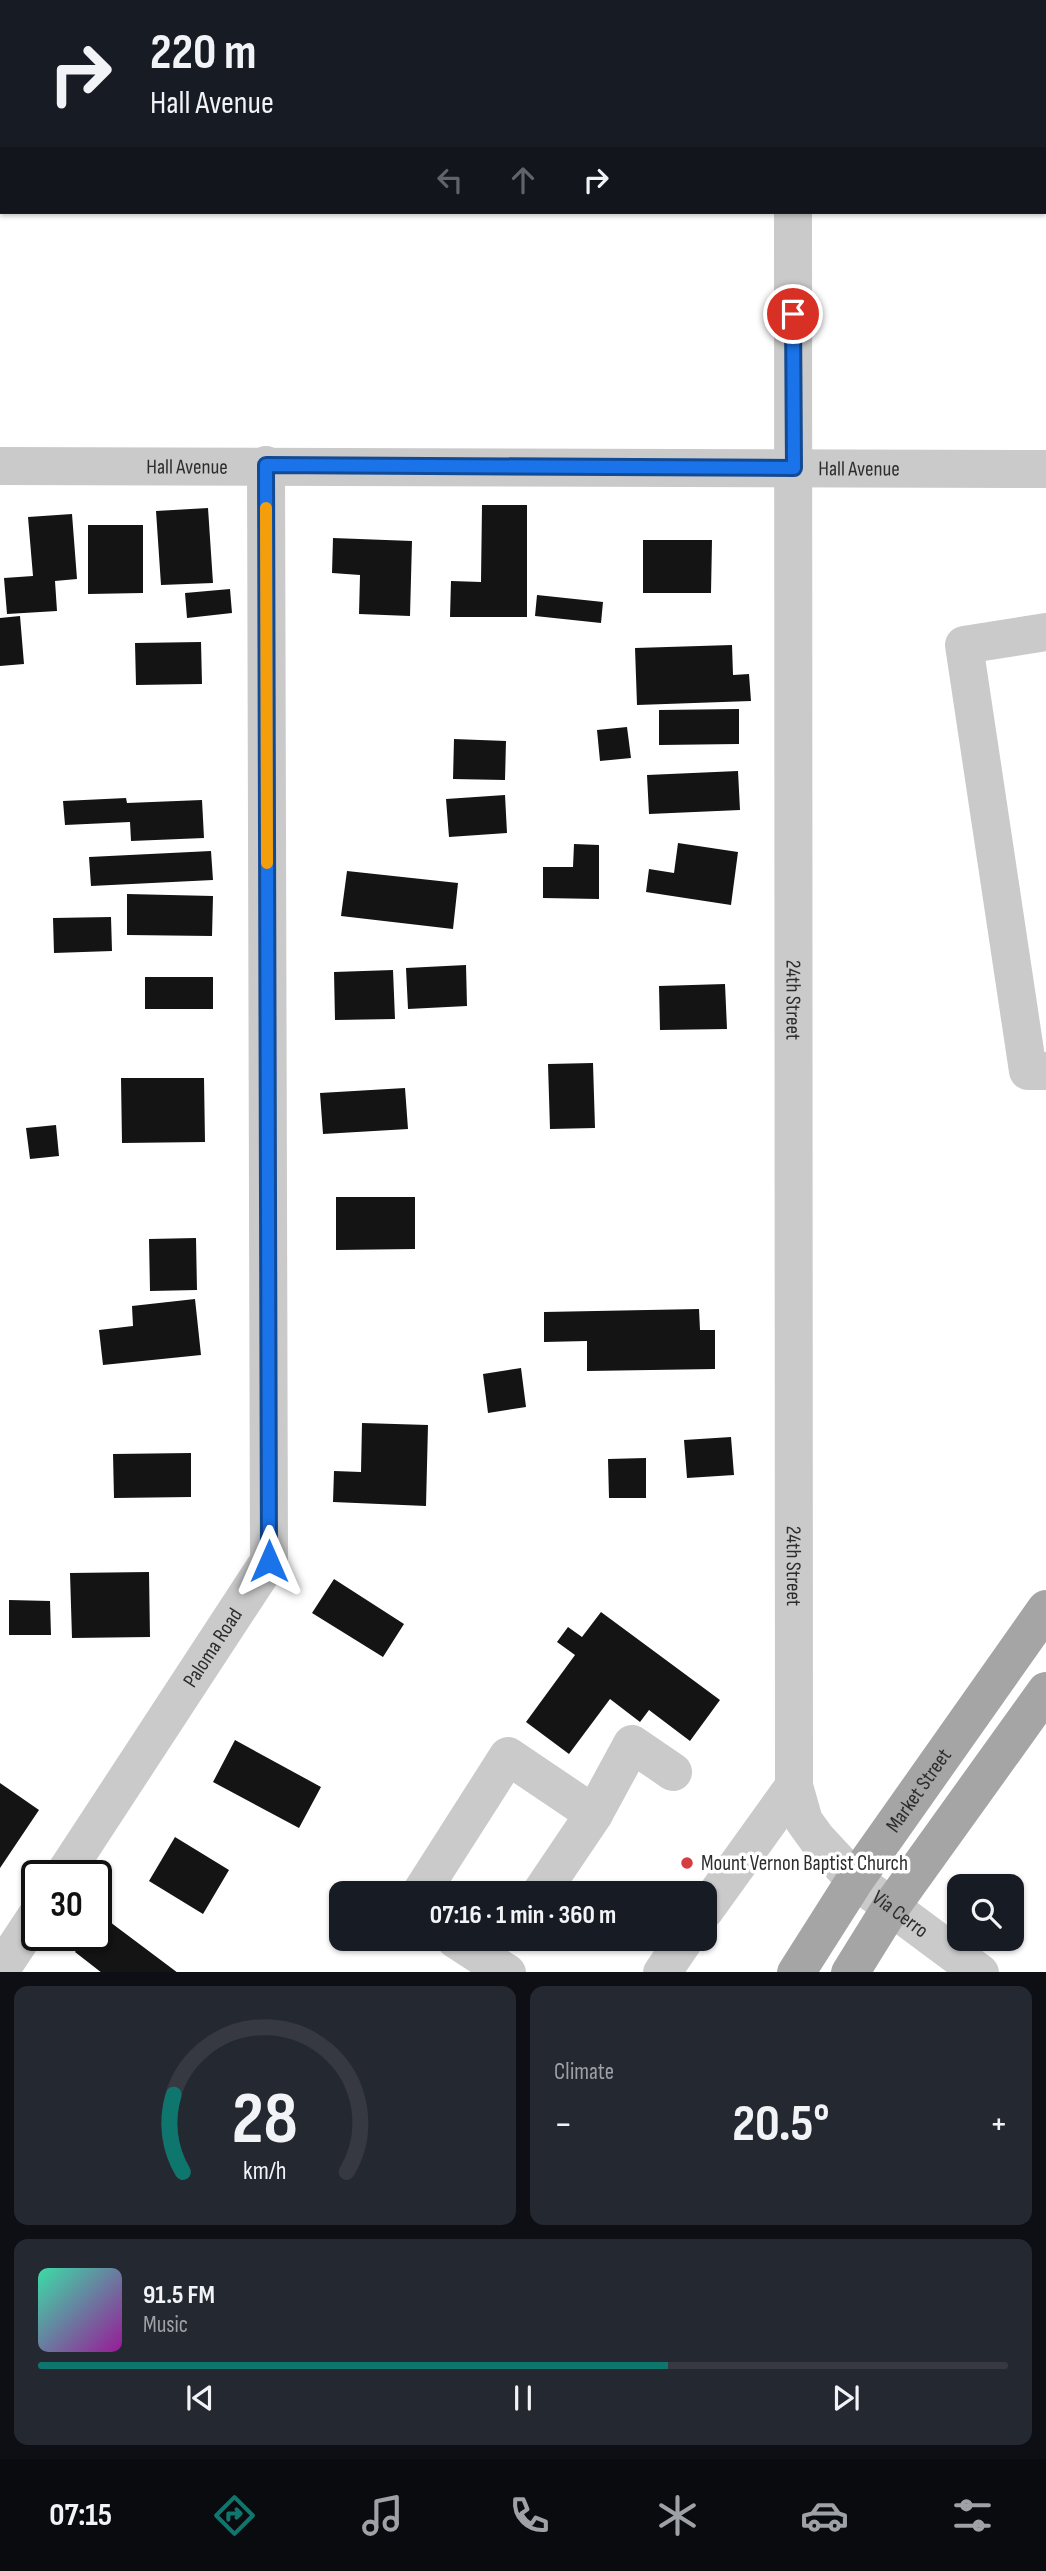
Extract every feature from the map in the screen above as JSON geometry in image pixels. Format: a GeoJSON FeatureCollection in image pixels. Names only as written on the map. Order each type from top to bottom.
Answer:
{"type":"FeatureCollection","features":[{"type":"Feature","properties":{"kind":"main road","name":"Market Street"},"geometry":{"type":"LineString","coordinates":[[796,1972],[855,1880],[1046,1609]]}},
{"type":"Feature","properties":{"kind":"main road"},"geometry":{"type":"LineString","coordinates":[[850,1972],[891,1907],[1046,1691]]}},
{"type":"Feature","properties":{"kind":"street","name":"24th Street"},"geometry":{"type":"LineString","coordinates":[[793,214],[794,1786],[804,1821],[855,1880]]}},
{"type":"Feature","properties":{"kind":"street","name":"Paloma Road"},"geometry":{"type":"LineString","coordinates":[[73,1860],[269,1561],[266,465]]}},
{"type":"Feature","properties":{"kind":"street","name":"Hall Avenue"},"geometry":{"type":"LineString","coordinates":[[0,466],[1046,469]]}},
{"type":"Feature","properties":{"kind":"street"},"geometry":{"type":"LineString","coordinates":[[1046,632],[964,645],[1028,1071],[1046,1072]]}},
{"type":"Feature","properties":{"kind":"street"},"geometry":{"type":"LineString","coordinates":[[549,1881],[594,1814],[632,1744],[673,1772]]}},
{"type":"Feature","properties":{"kind":"street"},"geometry":{"type":"LineString","coordinates":[[428,1881],[508,1756],[594,1814]]}},
{"type":"Feature","properties":{"kind":"street"},"geometry":{"type":"LineString","coordinates":[[717,1893],[794,1786]]}},
{"type":"Feature","properties":{"kind":"street","name":"Via Cerro"},"geometry":{"type":"LineString","coordinates":[[855,1880],[980,1972]]}},
{"type":"Feature","properties":{"kind":"street"},"geometry":{"type":"LineString","coordinates":[[0,1972],[21,1940]]}},
{"type":"Feature","properties":{"kind":"street"},"geometry":{"type":"LineString","coordinates":[[485,1951],[505,1959]]}},
{"type":"Feature","properties":{"kind":"street"},"geometry":{"type":"LineString","coordinates":[[662,1972],[677,1951]]}},
{"type":"Feature","properties":{"kind":"building"},"geometry":{"type":"Polygon","coordinates":[[[482,505],[527,505],[527,617],[450,617],[451,581],[481,582],[482,505]]]}},
{"type":"Feature","properties":{"kind":"building"},"geometry":{"type":"Polygon","coordinates":[[[208,508],[213,583],[161,585],[156,511],[208,508]]]}},
{"type":"Feature","properties":{"kind":"building"},"geometry":{"type":"Polygon","coordinates":[[[72,514],[77,579],[55,581],[57,611],[7,614],[4,578],[33,576],[28,517],[72,514]]]}},
{"type":"Feature","properties":{"kind":"building"},"geometry":{"type":"Polygon","coordinates":[[[88,525],[143,525],[143,593],[88,594],[88,525]]]}},
{"type":"Feature","properties":{"kind":"building"},"geometry":{"type":"Polygon","coordinates":[[[333,538],[412,541],[410,616],[359,614],[360,575],[332,573],[333,538]]]}},
{"type":"Feature","properties":{"kind":"building"},"geometry":{"type":"Polygon","coordinates":[[[643,540],[712,540],[711,593],[643,593],[643,540]]]}},
{"type":"Feature","properties":{"kind":"building"},"geometry":{"type":"Polygon","coordinates":[[[230,589],[232,613],[187,618],[185,593],[230,589]]]}},
{"type":"Feature","properties":{"kind":"building"},"geometry":{"type":"Polygon","coordinates":[[[537,595],[603,602],[601,623],[535,616],[537,595]]]}},
{"type":"Feature","properties":{"kind":"building"},"geometry":{"type":"Polygon","coordinates":[[[20,616],[24,664],[0,666],[0,618],[20,616]]]}},
{"type":"Feature","properties":{"kind":"building"},"geometry":{"type":"Polygon","coordinates":[[[201,642],[202,684],[136,685],[135,643],[201,642]]]}},
{"type":"Feature","properties":{"kind":"building"},"geometry":{"type":"Polygon","coordinates":[[[732,645],[733,675],[749,674],[751,701],[637,705],[635,648],[732,645]]]}},
{"type":"Feature","properties":{"kind":"building"},"geometry":{"type":"Polygon","coordinates":[[[739,709],[739,744],[659,745],[659,710],[739,709]]]}},
{"type":"Feature","properties":{"kind":"building"},"geometry":{"type":"Polygon","coordinates":[[[627,727],[631,758],[600,761],[597,730],[627,727]]]}},
{"type":"Feature","properties":{"kind":"building"},"geometry":{"type":"Polygon","coordinates":[[[454,739],[506,741],[505,780],[453,779],[454,739]]]}},
{"type":"Feature","properties":{"kind":"building"},"geometry":{"type":"Polygon","coordinates":[[[738,771],[740,810],[649,814],[647,775],[738,771]]]}},
{"type":"Feature","properties":{"kind":"building"},"geometry":{"type":"Polygon","coordinates":[[[505,795],[507,833],[449,837],[446,799],[505,795]]]}},
{"type":"Feature","properties":{"kind":"building"},"geometry":{"type":"Polygon","coordinates":[[[126,798],[127,803],[202,800],[204,838],[131,841],[130,822],[65,825],[63,801],[126,798]]]}},
{"type":"Feature","properties":{"kind":"building"},"geometry":{"type":"Polygon","coordinates":[[[678,843],[738,852],[731,905],[646,892],[649,869],[674,873],[678,843]]]}},
{"type":"Feature","properties":{"kind":"building"},"geometry":{"type":"Polygon","coordinates":[[[574,844],[599,845],[599,899],[543,898],[543,867],[573,867],[574,844]]]}},
{"type":"Feature","properties":{"kind":"building"},"geometry":{"type":"Polygon","coordinates":[[[211,851],[213,880],[91,886],[89,857],[211,851]]]}},
{"type":"Feature","properties":{"kind":"building"},"geometry":{"type":"Polygon","coordinates":[[[347,871],[458,883],[453,929],[341,916],[347,871]]]}},
{"type":"Feature","properties":{"kind":"building"},"geometry":{"type":"Polygon","coordinates":[[[127,894],[213,896],[212,936],[127,935],[127,894]]]}},
{"type":"Feature","properties":{"kind":"building"},"geometry":{"type":"Polygon","coordinates":[[[111,917],[112,951],[54,953],[53,918],[111,917]]]}},
{"type":"Feature","properties":{"kind":"building"},"geometry":{"type":"Polygon","coordinates":[[[466,965],[467,1006],[408,1009],[406,968],[466,965]]]}},
{"type":"Feature","properties":{"kind":"building"},"geometry":{"type":"Polygon","coordinates":[[[393,970],[395,1019],[335,1020],[334,972],[393,970]]]}},
{"type":"Feature","properties":{"kind":"building"},"geometry":{"type":"Polygon","coordinates":[[[145,977],[213,977],[213,1009],[145,1009],[145,977]]]}},
{"type":"Feature","properties":{"kind":"building"},"geometry":{"type":"Polygon","coordinates":[[[725,984],[727,1029],[660,1030],[659,986],[725,984]]]}},
{"type":"Feature","properties":{"kind":"building"},"geometry":{"type":"Polygon","coordinates":[[[593,1063],[595,1128],[550,1129],[548,1064],[593,1063]]]}},
{"type":"Feature","properties":{"kind":"building"},"geometry":{"type":"Polygon","coordinates":[[[121,1078],[204,1078],[205,1142],[122,1143],[121,1078]]]}},
{"type":"Feature","properties":{"kind":"building"},"geometry":{"type":"Polygon","coordinates":[[[405,1088],[408,1129],[323,1134],[320,1093],[405,1088]]]}},
{"type":"Feature","properties":{"kind":"building"},"geometry":{"type":"Polygon","coordinates":[[[56,1125],[59,1156],[30,1159],[26,1128],[56,1125]]]}},
{"type":"Feature","properties":{"kind":"building"},"geometry":{"type":"Polygon","coordinates":[[[336,1197],[415,1197],[415,1249],[336,1250],[336,1197]]]}},
{"type":"Feature","properties":{"kind":"building"},"geometry":{"type":"Polygon","coordinates":[[[196,1238],[197,1290],[150,1291],[149,1239],[196,1238]]]}},
{"type":"Feature","properties":{"kind":"building"},"geometry":{"type":"Polygon","coordinates":[[[195,1299],[201,1355],[103,1365],[99,1330],[133,1326],[132,1306],[195,1299]]]}},
{"type":"Feature","properties":{"kind":"building"},"geometry":{"type":"Polygon","coordinates":[[[699,1309],[700,1330],[715,1330],[715,1369],[587,1371],[587,1341],[544,1342],[544,1312],[699,1309]]]}},
{"type":"Feature","properties":{"kind":"building"},"geometry":{"type":"Polygon","coordinates":[[[521,1368],[526,1407],[488,1413],[483,1374],[521,1368]]]}},
{"type":"Feature","properties":{"kind":"building"},"geometry":{"type":"Polygon","coordinates":[[[362,1423],[428,1425],[426,1506],[333,1502],[334,1471],[361,1472],[362,1423]]]}},
{"type":"Feature","properties":{"kind":"building"},"geometry":{"type":"Polygon","coordinates":[[[731,1437],[734,1475],[687,1478],[684,1440],[731,1437]]]}},
{"type":"Feature","properties":{"kind":"building"},"geometry":{"type":"Polygon","coordinates":[[[191,1453],[191,1497],[114,1498],[113,1454],[191,1453]]]}},
{"type":"Feature","properties":{"kind":"building"},"geometry":{"type":"Polygon","coordinates":[[[646,1458],[646,1498],[609,1498],[608,1459],[646,1458]]]}},
{"type":"Feature","properties":{"kind":"building"},"geometry":{"type":"Polygon","coordinates":[[[149,1572],[150,1637],[72,1638],[70,1573],[149,1572]]]}},
{"type":"Feature","properties":{"kind":"building"},"geometry":{"type":"Polygon","coordinates":[[[334,1579],[404,1624],[383,1657],[312,1613],[334,1579]]]}},
{"type":"Feature","properties":{"kind":"building"},"geometry":{"type":"Polygon","coordinates":[[[9,1600],[50,1601],[51,1635],[9,1635],[9,1600]]]}},
{"type":"Feature","properties":{"kind":"building"},"geometry":{"type":"Polygon","coordinates":[[[601,1612],[720,1700],[690,1741],[649,1710],[640,1722],[610,1699],[569,1754],[526,1722],[575,1655],[557,1642],[568,1627],[582,1637],[601,1612]]]}},
{"type":"Feature","properties":{"kind":"building"},"geometry":{"type":"Polygon","coordinates":[[[235,1740],[321,1787],[299,1828],[213,1782],[235,1740]]]}},
{"type":"Feature","properties":{"kind":"building"},"geometry":{"type":"Polygon","coordinates":[[[0,1783],[39,1810],[0,1868],[0,1783]]]}},
{"type":"Feature","properties":{"kind":"building"},"geometry":{"type":"Polygon","coordinates":[[[175,1837],[229,1870],[203,1914],[149,1881],[175,1837]]]}},
{"type":"Feature","properties":{"kind":"building"},"geometry":{"type":"Polygon","coordinates":[[[112,1924],[177,1972],[101,1972],[75,1952],[112,1951],[112,1924]]]}},
{"type":"Feature","properties":{"kind":"slow traffic"},"geometry":{"type":"LineString","coordinates":[[266,508],[267,863]]}},
{"type":"Feature","properties":{"kind":"place","name":"Mount Vernon Baptist Church"},"geometry":{"type":"Point","coordinates":[687,1863]}},
{"type":"Feature","properties":{"kind":"route"},"geometry":{"type":"LineString","coordinates":[[269,1561],[266,465],[794,468],[793,314]]}}]}
